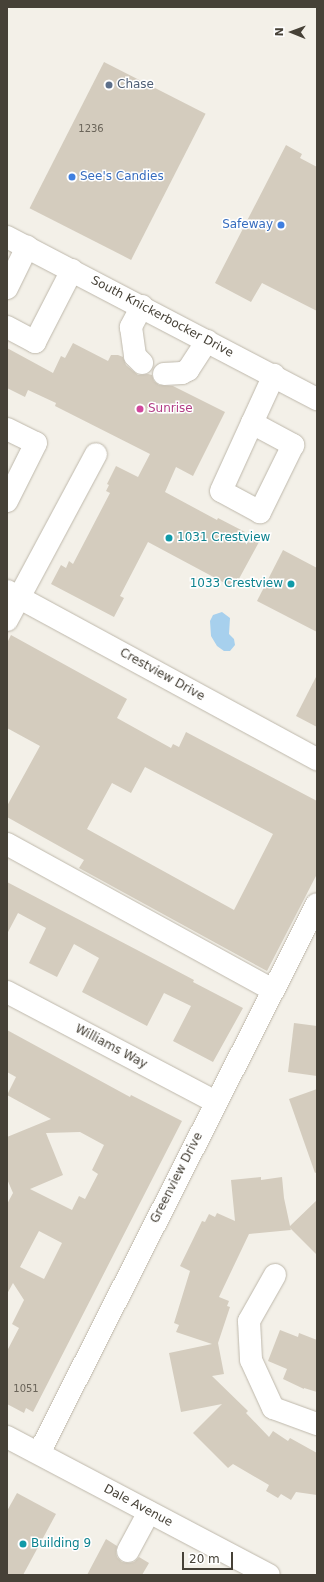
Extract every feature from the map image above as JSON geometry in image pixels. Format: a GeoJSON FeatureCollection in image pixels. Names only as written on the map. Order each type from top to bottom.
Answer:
{"type":"FeatureCollection","features":[{"type":"Feature","properties":{"kind":"street","name":"South Knickerbocker Drive"},"geometry":{"type":"LineString","coordinates":[[7,237],[142,306],[317,399]]}},
{"type":"Feature","properties":{"kind":"street"},"geometry":{"type":"LineString","coordinates":[[7,288],[27,247]]}},
{"type":"Feature","properties":{"kind":"street"},"geometry":{"type":"LineString","coordinates":[[7,327],[35,342],[72,270]]}},
{"type":"Feature","properties":{"kind":"street"},"geometry":{"type":"LineString","coordinates":[[142,306],[131,327],[135,356],[142,364]]}},
{"type":"Feature","properties":{"kind":"street"},"geometry":{"type":"LineString","coordinates":[[164,374],[182,373],[188,370],[207,341]]}},
{"type":"Feature","properties":{"kind":"street"},"geometry":{"type":"LineString","coordinates":[[252,423],[274,375]]}},
{"type":"Feature","properties":{"kind":"street"},"geometry":{"type":"LineString","coordinates":[[7,429],[36,443],[7,501]]}},
{"type":"Feature","properties":{"kind":"street"},"geometry":{"type":"LineString","coordinates":[[7,620],[13,594],[96,454]]}},
{"type":"Feature","properties":{"kind":"street","name":"Crestview Drive"},"geometry":{"type":"LineString","coordinates":[[13,594],[317,759]]}},
{"type":"Feature","properties":{"kind":"street"},"geometry":{"type":"LineString","coordinates":[[7,844],[273,990]]}},
{"type":"Feature","properties":{"kind":"street","name":"Greenview Drive"},"geometry":{"type":"LineString","coordinates":[[39,1454],[317,904]]}},
{"type":"Feature","properties":{"kind":"street","name":"Williams Way"},"geometry":{"type":"LineString","coordinates":[[7,992],[216,1102]]}},
{"type":"Feature","properties":{"kind":"street"},"geometry":{"type":"LineString","coordinates":[[275,1275],[249,1321],[251,1360],[273,1408],[317,1424]]}},
{"type":"Feature","properties":{"kind":"street","name":"Dale Avenue"},"geometry":{"type":"LineString","coordinates":[[7,1437],[269,1575]]}},
{"type":"Feature","properties":{"kind":"street"},"geometry":{"type":"LineString","coordinates":[[128,1551],[149,1512]]}},
{"type":"Feature","properties":{"kind":"water"},"geometry":{"type":"Polygon","coordinates":[[[222,612],[230,618],[229,634],[234,639],[235,645],[230,651],[224,651],[217,646],[211,636],[210,621],[213,615],[222,612]]]}},
{"type":"Feature","properties":{"kind":"building"},"geometry":{"type":"Polygon","coordinates":[[[104,62],[206,114],[131,260],[30,208],[104,62]]]}},
{"type":"Feature","properties":{"kind":"building","name":"Safeway"},"geometry":{"type":"Polygon","coordinates":[[[286,145],[302,154],[300,158],[317,167],[317,311],[262,283],[251,302],[215,283],[286,145]]]}},
{"type":"Feature","properties":{"kind":"building"},"geometry":{"type":"Polygon","coordinates":[[[73,343],[108,361],[111,355],[123,357],[126,365],[138,375],[152,375],[154,381],[159,385],[173,386],[225,412],[193,476],[176,467],[165,492],[217,520],[218,518],[245,532],[244,534],[259,542],[234,588],[148,542],[120,596],[124,598],[114,617],[51,584],[61,565],[66,568],[69,561],[73,564],[110,493],[106,491],[109,485],[107,484],[116,466],[138,477],[150,454],[55,406],[56,403],[28,390],[25,397],[7,388],[7,348],[53,373],[61,356],[65,358],[73,343]]]}},
{"type":"Feature","properties":{"kind":"building","name":"1033 Crestview"},"geometry":{"type":"Polygon","coordinates":[[[283,550],[317,568],[317,632],[257,601],[283,550]]]}},
{"type":"Feature","properties":{"kind":"building"},"geometry":{"type":"Polygon","coordinates":[[[11,635],[127,699],[117,718],[171,748],[173,744],[179,747],[186,732],[317,801],[317,874],[267,971],[79,868],[84,860],[7,817],[7,806],[40,746],[7,728],[7,643],[11,635]],[[145,767],[131,793],[112,783],[87,829],[234,910],[273,834],[145,767]]]}},
{"type":"Feature","properties":{"kind":"building"},"geometry":{"type":"Polygon","coordinates":[[[317,675],[317,727],[296,716],[317,675]]]}},
{"type":"Feature","properties":{"kind":"building"},"geometry":{"type":"Polygon","coordinates":[[[7,882],[194,980],[193,982],[243,1008],[213,1062],[173,1041],[191,1006],[164,993],[147,1026],[82,992],[99,958],[74,944],[57,977],[29,963],[46,928],[18,913],[7,934],[7,882]]]}},
{"type":"Feature","properties":{"kind":"building"},"geometry":{"type":"Polygon","coordinates":[[[294,1023],[317,1026],[317,1076],[288,1072],[294,1023]]]}},
{"type":"Feature","properties":{"kind":"building"},"geometry":{"type":"Polygon","coordinates":[[[7,1030],[130,1097],[131,1095],[182,1121],[33,1412],[26,1408],[24,1413],[7,1404],[7,1351],[19,1328],[12,1324],[24,1300],[13,1283],[7,1294],[7,1204],[13,1193],[7,1179],[7,1137],[51,1119],[7,1095],[16,1077],[7,1072],[7,1030]],[[80,1132],[46,1133],[63,1175],[30,1189],[72,1210],[79,1196],[85,1199],[98,1174],[92,1170],[104,1145],[80,1132]],[[39,1231],[20,1267],[44,1279],[62,1243],[39,1231]]]}},
{"type":"Feature","properties":{"kind":"building"},"geometry":{"type":"Polygon","coordinates":[[[317,1089],[317,1172],[315,1173],[289,1099],[317,1089]]]}},
{"type":"Feature","properties":{"kind":"building"},"geometry":{"type":"Polygon","coordinates":[[[261,1177],[261,1180],[282,1177],[284,1198],[290,1226],[317,1200],[317,1255],[290,1228],[291,1230],[249,1234],[219,1297],[229,1301],[227,1306],[230,1307],[218,1343],[224,1374],[212,1376],[248,1411],[246,1413],[269,1437],[273,1431],[288,1441],[290,1438],[317,1453],[317,1495],[296,1492],[291,1500],[281,1494],[278,1498],[266,1491],[269,1485],[233,1464],[228,1468],[193,1433],[222,1404],[181,1412],[169,1353],[212,1344],[176,1332],[179,1325],[174,1323],[190,1271],[180,1266],[202,1221],[205,1222],[209,1214],[215,1217],[217,1213],[235,1221],[231,1180],[261,1177]]]}},
{"type":"Feature","properties":{"kind":"building"},"geometry":{"type":"Polygon","coordinates":[[[280,1330],[298,1337],[299,1333],[317,1340],[317,1392],[304,1389],[283,1379],[287,1369],[268,1361],[280,1330]]]}},
{"type":"Feature","properties":{"kind":"building","name":"Building 9"},"geometry":{"type":"Polygon","coordinates":[[[17,1493],[56,1514],[23,1575],[7,1575],[7,1511],[17,1493]]]}},
{"type":"Feature","properties":{"kind":"building"},"geometry":{"type":"Polygon","coordinates":[[[106,1539],[117,1546],[117,1557],[122,1562],[134,1562],[139,1557],[149,1563],[142,1575],[87,1575],[106,1539]]]}},
{"type":"Feature","properties":{"kind":"place","name":"Chase"},"geometry":{"type":"Point","coordinates":[109,85]}},
{"type":"Feature","properties":{"kind":"place","name":"See's Candies"},"geometry":{"type":"Point","coordinates":[72,177]}},
{"type":"Feature","properties":{"kind":"place","name":"Safeway"},"geometry":{"type":"Point","coordinates":[281,225]}},
{"type":"Feature","properties":{"kind":"place","name":"Sunrise"},"geometry":{"type":"Point","coordinates":[140,409]}},
{"type":"Feature","properties":{"kind":"place","name":"1031 Crestview"},"geometry":{"type":"Point","coordinates":[169,538]}},
{"type":"Feature","properties":{"kind":"place","name":"1033 Crestview"},"geometry":{"type":"Point","coordinates":[291,584]}},
{"type":"Feature","properties":{"kind":"place","name":"Building 9"},"geometry":{"type":"Point","coordinates":[23,1544]}}]}
